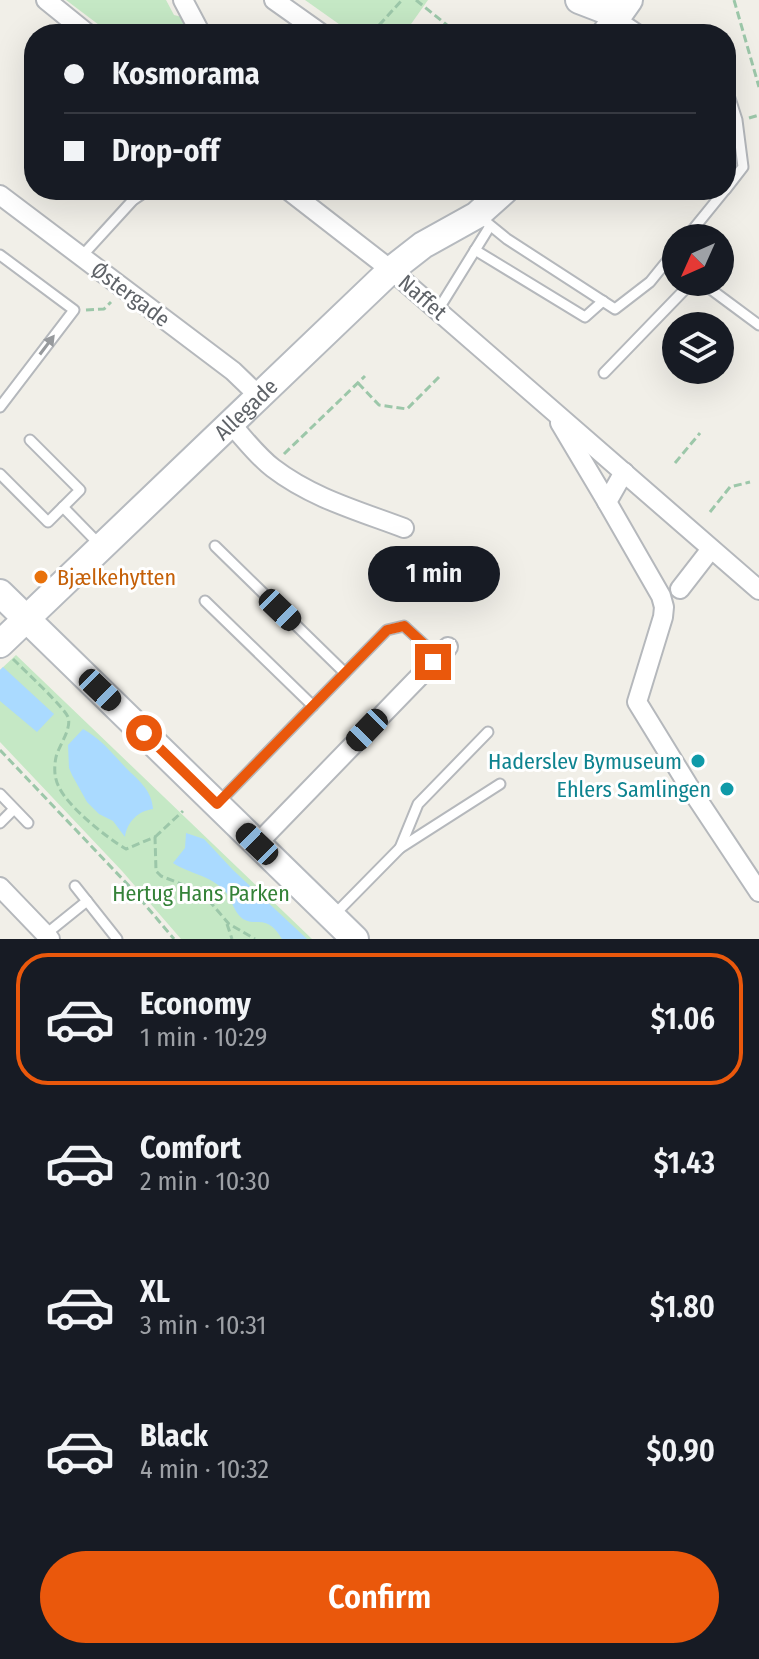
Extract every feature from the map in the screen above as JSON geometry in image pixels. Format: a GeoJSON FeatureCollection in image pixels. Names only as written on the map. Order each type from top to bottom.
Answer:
{"type":"FeatureCollection","features":[{"type":"Feature","properties":{"kind":"street"},"geometry":{"type":"LineString","coordinates":[[46,0],[76,24]]}},
{"type":"Feature","properties":{"kind":"street"},"geometry":{"type":"LineString","coordinates":[[183,0],[196,24]]}},
{"type":"Feature","properties":{"kind":"street"},"geometry":{"type":"LineString","coordinates":[[274,0],[308,24]]}},
{"type":"Feature","properties":{"kind":"street"},"geometry":{"type":"LineString","coordinates":[[579,0],[617,16]]}},
{"type":"Feature","properties":{"kind":"street","name":"Østergade"},"geometry":{"type":"LineString","coordinates":[[0,195],[233,371],[259,396]]}},
{"type":"Feature","properties":{"kind":"street","name":"Naffet"},"geometry":{"type":"LineString","coordinates":[[301,200],[438,310],[759,590]]}},
{"type":"Feature","properties":{"kind":"street","name":"Allegade"},"geometry":{"type":"LineString","coordinates":[[5,650],[26,618],[391,270],[423,245],[484,220],[498,200]]}},
{"type":"Feature","properties":{"kind":"street","name":"Naffet"},"geometry":{"type":"LineString","coordinates":[[553,410],[661,596],[664,607],[659,633],[637,702],[688,785],[757,884]]}},
{"type":"Feature","properties":{"kind":"street"},"geometry":{"type":"LineString","coordinates":[[230,423],[271,466],[298,484],[325,499],[404,528]]}},
{"type":"Feature","properties":{"kind":"street"},"geometry":{"type":"LineString","coordinates":[[607,502],[624,472]]}},
{"type":"Feature","properties":{"kind":"street"},"geometry":{"type":"LineString","coordinates":[[680,589],[711,549]]}},
{"type":"Feature","properties":{"kind":"street"},"geometry":{"type":"LineString","coordinates":[[0,593],[355,939]]}},
{"type":"Feature","properties":{"kind":"street"},"geometry":{"type":"LineString","coordinates":[[257,844],[448,647]]}},
{"type":"Feature","properties":{"kind":"street"},"geometry":{"type":"LineString","coordinates":[[0,887],[42,935]]}},
{"type":"Feature","properties":{"kind":"lane"},"geometry":{"type":"LineString","coordinates":[[736,117],[743,167],[736,176]]}},
{"type":"Feature","properties":{"kind":"lane"},"geometry":{"type":"LineString","coordinates":[[81,257],[133,200]]}},
{"type":"Feature","properties":{"kind":"lane"},"geometry":{"type":"LineString","coordinates":[[697,224],[716,200]]}},
{"type":"Feature","properties":{"kind":"lane"},"geometry":{"type":"LineString","coordinates":[[438,310],[475,250],[484,220],[507,239],[615,309],[662,270]]}},
{"type":"Feature","properties":{"kind":"lane"},"geometry":{"type":"LineString","coordinates":[[475,250],[585,317],[603,301]]}},
{"type":"Feature","properties":{"kind":"lane"},"geometry":{"type":"LineString","coordinates":[[0,255],[74,310],[0,407]]}},
{"type":"Feature","properties":{"kind":"lane"},"geometry":{"type":"LineString","coordinates":[[604,373],[678,296]]}},
{"type":"Feature","properties":{"kind":"lane"},"geometry":{"type":"LineString","coordinates":[[720,296],[759,325]]}},
{"type":"Feature","properties":{"kind":"lane"},"geometry":{"type":"LineString","coordinates":[[0,474],[48,522],[80,490],[30,440]]}},
{"type":"Feature","properties":{"kind":"lane"},"geometry":{"type":"LineString","coordinates":[[63,507],[101,546]]}},
{"type":"Feature","properties":{"kind":"lane"},"geometry":{"type":"LineString","coordinates":[[215,546],[345,673]]}},
{"type":"Feature","properties":{"kind":"lane"},"geometry":{"type":"LineString","coordinates":[[205,601],[313,706]]}},
{"type":"Feature","properties":{"kind":"lane"},"geometry":{"type":"LineString","coordinates":[[217,804],[387,630],[404,626],[428,648],[433,662]]}},
{"type":"Feature","properties":{"kind":"lane"},"geometry":{"type":"LineString","coordinates":[[400,848],[418,804],[488,732]]}},
{"type":"Feature","properties":{"kind":"lane"},"geometry":{"type":"LineString","coordinates":[[332,917],[400,848],[500,784]]}},
{"type":"Feature","properties":{"kind":"lane"},"geometry":{"type":"LineString","coordinates":[[0,794],[28,823]]}},
{"type":"Feature","properties":{"kind":"lane"},"geometry":{"type":"LineString","coordinates":[[0,823],[14,809]]}},
{"type":"Feature","properties":{"kind":"lane"},"geometry":{"type":"LineString","coordinates":[[75,886],[117,939]]}},
{"type":"Feature","properties":{"kind":"lane"},"geometry":{"type":"LineString","coordinates":[[42,935],[87,901]]}},
{"type":"Feature","properties":{"kind":"path"},"geometry":{"type":"LineString","coordinates":[[380,24],[402,0]]}},
{"type":"Feature","properties":{"kind":"path"},"geometry":{"type":"LineString","coordinates":[[416,0],[446,24]]}},
{"type":"Feature","properties":{"kind":"path"},"geometry":{"type":"LineString","coordinates":[[734,0],[759,87]]}},
{"type":"Feature","properties":{"kind":"path"},"geometry":{"type":"LineString","coordinates":[[74,310],[104,309],[124,289]]}},
{"type":"Feature","properties":{"kind":"path"},"geometry":{"type":"LineString","coordinates":[[271,466],[365,376]]}},
{"type":"Feature","properties":{"kind":"path"},"geometry":{"type":"LineString","coordinates":[[358,383],[379,405],[407,409],[439,377]]}},
{"type":"Feature","properties":{"kind":"path"},"geometry":{"type":"LineString","coordinates":[[675,463],[700,433]]}},
{"type":"Feature","properties":{"kind":"path"},"geometry":{"type":"LineString","coordinates":[[710,512],[730,487],[750,482]]}},
{"type":"Feature","properties":{"kind":"path"},"geometry":{"type":"LineString","coordinates":[[5,650],[69,719],[56,756],[54,772],[58,786],[102,832],[126,849],[155,837],[183,811]]}},
{"type":"Feature","properties":{"kind":"path"},"geometry":{"type":"LineString","coordinates":[[0,750],[131,888],[174,939]]}},
{"type":"Feature","properties":{"kind":"path"},"geometry":{"type":"LineString","coordinates":[[155,837],[156,871],[205,896],[227,922],[255,939]]}},
{"type":"Feature","properties":{"kind":"path"},"geometry":{"type":"LineString","coordinates":[[227,922],[232,939]]}},
{"type":"Feature","properties":{"kind":"green space"},"geometry":{"type":"Polygon","coordinates":[[[66,0],[166,0],[174,15],[182,17],[186,24],[98,24],[66,0]]]}},
{"type":"Feature","properties":{"kind":"green space"},"geometry":{"type":"Polygon","coordinates":[[[305,0],[428,0],[411,24],[339,24],[305,0]]]}},
{"type":"Feature","properties":{"kind":"green space","name":"Hertug Hans Parken"},"geometry":{"type":"Polygon","coordinates":[[[16,655],[312,939],[181,939],[122,871],[0,742],[0,670],[16,655]]]}},
{"type":"Feature","properties":{"kind":"water"},"geometry":{"type":"Polygon","coordinates":[[[3,667],[54,714],[37,732],[0,701],[0,670],[3,667]]]}},
{"type":"Feature","properties":{"kind":"water"},"geometry":{"type":"Polygon","coordinates":[[[83,729],[140,781],[150,796],[153,809],[134,818],[125,837],[113,821],[99,814],[87,802],[69,768],[68,745],[83,729]]]}},
{"type":"Feature","properties":{"kind":"water"},"geometry":{"type":"Polygon","coordinates":[[[186,833],[204,839],[307,939],[282,939],[269,925],[245,920],[218,885],[173,863],[185,848],[186,833]]]}},
{"type":"Feature","properties":{"kind":"place","name":"Bjælkehytten"},"geometry":{"type":"Point","coordinates":[41,577]}},
{"type":"Feature","properties":{"kind":"place","name":"Haderslev Bymuseum"},"geometry":{"type":"Point","coordinates":[698,761]}},
{"type":"Feature","properties":{"kind":"place","name":"Ehlers Samlingen"},"geometry":{"type":"Point","coordinates":[727,789]}},
{"type":"Feature","properties":{"kind":"route"},"geometry":{"type":"LineString","coordinates":[[144,733],[217,804],[387,630],[404,626],[428,648],[433,662]]}}]}
